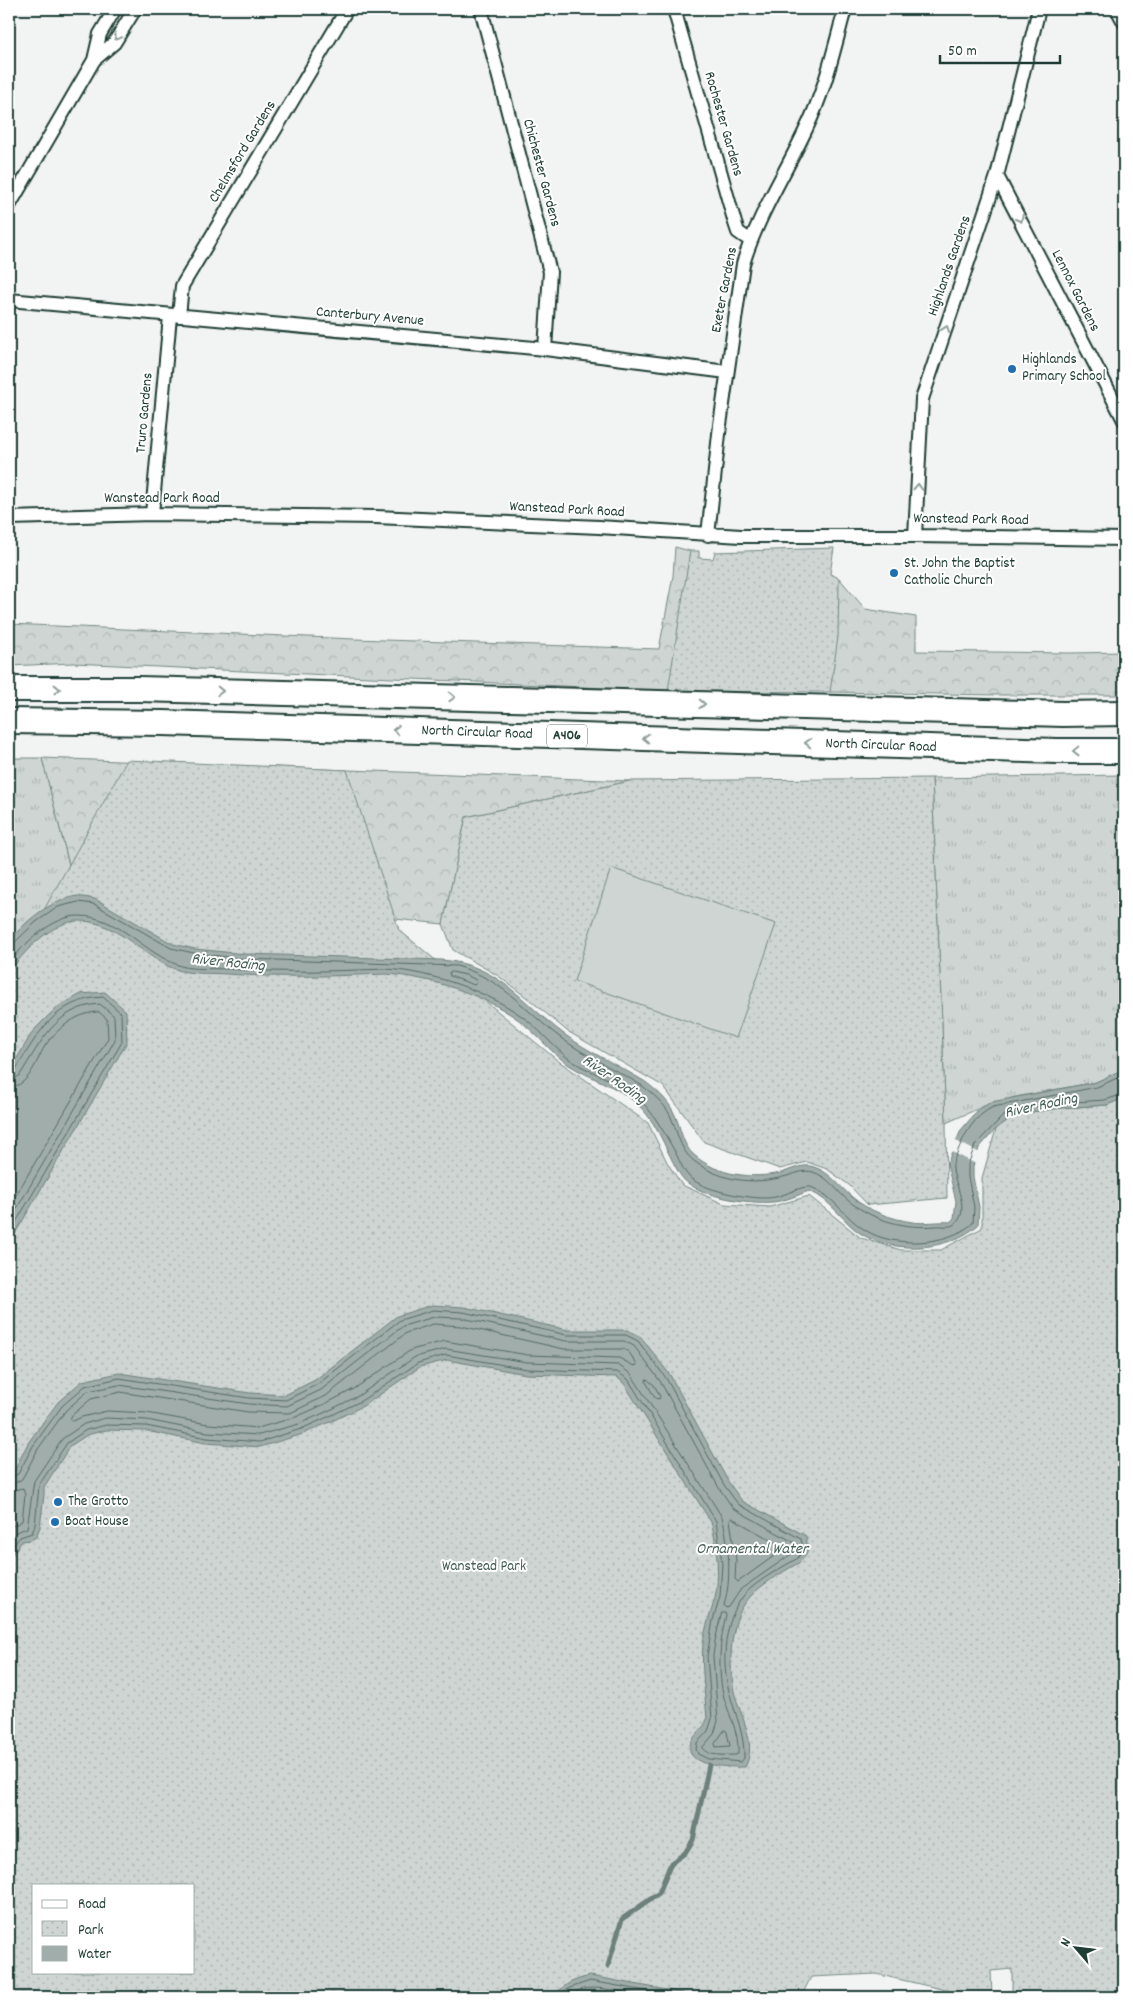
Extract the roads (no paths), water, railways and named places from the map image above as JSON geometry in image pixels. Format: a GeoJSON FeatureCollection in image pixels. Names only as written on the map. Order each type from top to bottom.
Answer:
{"type":"FeatureCollection","features":[{"type":"Feature","properties":{"kind":"highway"},"geometry":{"type":"LineString","coordinates":[[9,689],[139,689],[1063,714],[1124,713]]}},
{"type":"Feature","properties":{"kind":"highway","name":"North Circular Road"},"geometry":{"type":"LineString","coordinates":[[9,721],[163,723],[1057,751],[1124,750]]}},
{"type":"Feature","properties":{"kind":"street"},"geometry":{"type":"LineString","coordinates":[[9,206],[94,60],[100,34],[115,9]]}},
{"type":"Feature","properties":{"kind":"street"},"geometry":{"type":"LineString","coordinates":[[94,60],[114,43],[135,9]]}},
{"type":"Feature","properties":{"kind":"street","name":"Chelmsford Gardens"},"geometry":{"type":"LineString","coordinates":[[175,316],[182,286],[347,9]]}},
{"type":"Feature","properties":{"kind":"street","name":"Chichester Gardens"},"geometry":{"type":"LineString","coordinates":[[481,9],[550,272],[545,349]]}},
{"type":"Feature","properties":{"kind":"street","name":"Rochester Gardens"},"geometry":{"type":"LineString","coordinates":[[674,9],[735,223],[738,232],[751,241]]}},
{"type":"Feature","properties":{"kind":"street","name":"Exeter Gardens"},"geometry":{"type":"LineString","coordinates":[[708,534],[727,372],[743,264],[751,241],[807,128],[822,91],[845,9]]}},
{"type":"Feature","properties":{"kind":"street","name":"Highlands Gardens"},"geometry":{"type":"LineString","coordinates":[[915,536],[922,399],[997,176],[1039,9]]}},
{"type":"Feature","properties":{"kind":"street"},"geometry":{"type":"LineString","coordinates":[[1117,9],[1124,22]]}},
{"type":"Feature","properties":{"kind":"street","name":"Lennox Gardens"},"geometry":{"type":"LineString","coordinates":[[997,176],[1124,420]]}},
{"type":"Feature","properties":{"kind":"street","name":"Canterbury Avenue"},"geometry":{"type":"LineString","coordinates":[[9,300],[545,349],[727,372]]}},
{"type":"Feature","properties":{"kind":"street","name":"Truro Gardens"},"geometry":{"type":"LineString","coordinates":[[152,514],[175,316]]}},
{"type":"Feature","properties":{"kind":"street","name":"Wanstead Park Road"},"geometry":{"type":"LineString","coordinates":[[9,518],[152,514],[376,517],[599,527],[741,536],[1124,539]]}},
{"type":"Feature","properties":{"kind":"water","name":"River Roding"},"geometry":{"type":"Polygon","coordinates":[[[77,896],[95,899],[173,944],[195,949],[245,954],[441,960],[461,963],[479,969],[508,987],[564,1034],[644,1081],[656,1091],[673,1111],[686,1145],[703,1162],[724,1172],[758,1176],[781,1173],[801,1166],[814,1167],[830,1176],[858,1202],[881,1214],[904,1221],[921,1223],[950,1222],[954,1218],[956,1201],[947,1164],[961,1130],[978,1110],[991,1102],[1096,1082],[1124,1069],[1124,1098],[1107,1105],[1061,1108],[1016,1114],[996,1129],[979,1148],[973,1166],[973,1177],[979,1207],[978,1225],[966,1234],[938,1245],[907,1247],[891,1245],[856,1231],[824,1200],[809,1191],[773,1202],[750,1202],[723,1198],[698,1189],[681,1176],[656,1128],[643,1110],[628,1096],[569,1065],[524,1024],[510,1014],[477,997],[440,984],[422,979],[386,974],[286,976],[186,972],[155,959],[107,927],[80,921],[59,926],[39,939],[9,973],[9,941],[39,912],[57,902],[77,896]]]}},
{"type":"Feature","properties":{"kind":"water"},"geometry":{"type":"Polygon","coordinates":[[[105,992],[126,1011],[127,1042],[9,1244],[9,1072],[33,1031],[56,1008],[81,994],[105,992]]]}},
{"type":"Feature","properties":{"kind":"water","name":"Ornamental Water"},"geometry":{"type":"Polygon","coordinates":[[[432,1305],[464,1307],[568,1330],[627,1330],[641,1337],[670,1375],[729,1483],[742,1501],[806,1536],[808,1549],[804,1557],[755,1592],[738,1616],[733,1633],[731,1671],[733,1686],[746,1726],[750,1747],[745,1767],[709,1764],[693,1757],[690,1751],[691,1742],[704,1726],[707,1719],[703,1643],[717,1590],[717,1560],[713,1530],[711,1522],[623,1382],[616,1377],[526,1374],[447,1360],[420,1367],[363,1406],[332,1421],[303,1434],[260,1447],[206,1443],[146,1431],[106,1430],[87,1435],[70,1446],[44,1487],[40,1527],[36,1537],[31,1540],[22,1541],[9,1559],[9,1474],[14,1471],[28,1443],[58,1402],[82,1381],[119,1373],[250,1393],[285,1395],[315,1380],[397,1316],[432,1305]]]}},
{"type":"Feature","properties":{"kind":"water"},"geometry":{"type":"Polygon","coordinates":[[[590,1976],[696,1997],[553,1997],[569,1983],[590,1976]]]}},
{"type":"Feature","properties":{"kind":"waterway"},"geometry":{"type":"LineString","coordinates":[[608,1966],[622,1919],[659,1893],[671,1863],[685,1853],[693,1840],[709,1765]]}},
{"type":"Feature","properties":{"kind":"place","name":"Highlands Primary School"},"geometry":{"type":"Point","coordinates":[1012,369]}},
{"type":"Feature","properties":{"kind":"place","name":"St. John the Baptist Catholic Church"},"geometry":{"type":"Point","coordinates":[894,573]}},
{"type":"Feature","properties":{"kind":"place","name":"The Grotto"},"geometry":{"type":"Point","coordinates":[58,1502]}},
{"type":"Feature","properties":{"kind":"place","name":"Boat House"},"geometry":{"type":"Point","coordinates":[55,1522]}},
{"type":"Feature","properties":{"kind":"park label","name":"Wanstead Park"},"geometry":{"type":"Point","coordinates":[484,1567]}}]}
